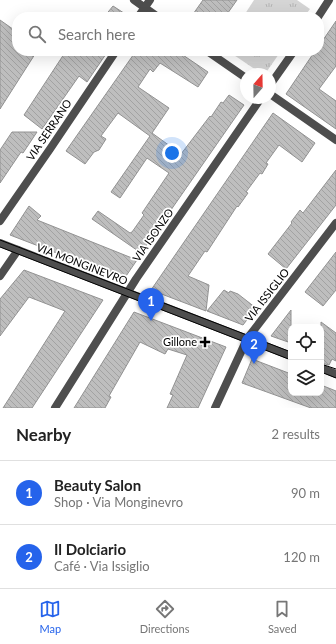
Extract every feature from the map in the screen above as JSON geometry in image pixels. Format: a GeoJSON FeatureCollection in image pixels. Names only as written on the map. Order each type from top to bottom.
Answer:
{"type":"FeatureCollection","features":[{"type":"Feature","properties":{"kind":"street"},"geometry":{"type":"LineString","coordinates":[[134,0],[152,12]]}},
{"type":"Feature","properties":{"kind":"street"},"geometry":{"type":"LineString","coordinates":[[142,12],[150,0]]}},
{"type":"Feature","properties":{"kind":"street"},"geometry":{"type":"LineString","coordinates":[[322,12],[330,0]]}},
{"type":"Feature","properties":{"kind":"street","name":"VIA SERRANO"},"geometry":{"type":"LineString","coordinates":[[0,221],[113,56]]}},
{"type":"Feature","properties":{"kind":"street"},"geometry":{"type":"LineString","coordinates":[[214,56],[240,74]]}},
{"type":"Feature","properties":{"kind":"street"},"geometry":{"type":"LineString","coordinates":[[276,77],[290,56]]}},
{"type":"Feature","properties":{"kind":"street"},"geometry":{"type":"LineString","coordinates":[[276,98],[336,140]]}},
{"type":"Feature","properties":{"kind":"street","name":"VIA ISONZO"},"geometry":{"type":"LineString","coordinates":[[55,408],[127,293],[257,104]]}},
{"type":"Feature","properties":{"kind":"street","name":"VIA ISSIGLIO"},"geometry":{"type":"LineString","coordinates":[[215,408],[247,339],[336,223]]}},
{"type":"Feature","properties":{"kind":"street","name":"VIA MONGINEVRO"},"geometry":{"type":"LineString","coordinates":[[0,244],[288,355]]}},
{"type":"Feature","properties":{"kind":"street"},"geometry":{"type":"LineString","coordinates":[[0,276],[18,250]]}},
{"type":"Feature","properties":{"kind":"street"},"geometry":{"type":"LineString","coordinates":[[324,369],[336,374]]}},
{"type":"Feature","properties":{"kind":"green space"},"geometry":{"type":"Polygon","coordinates":[[[254,0],[297,0],[310,9],[308,12],[246,12],[254,0]]]}},
{"type":"Feature","properties":{"kind":"green space"},"geometry":{"type":"Polygon","coordinates":[[[235,56],[278,56],[269,68],[253,68],[235,56]]]}},
{"type":"Feature","properties":{"kind":"building"},"geometry":{"type":"Polygon","coordinates":[[[203,0],[237,0],[229,12],[195,12],[203,0]]]}},
{"type":"Feature","properties":{"kind":"building"},"geometry":{"type":"Polygon","coordinates":[[[113,6],[122,12],[108,12],[113,6]]]}},
{"type":"Feature","properties":{"kind":"building"},"geometry":{"type":"Polygon","coordinates":[[[0,20],[12,28],[12,56],[34,56],[0,109],[0,20]]]}},
{"type":"Feature","properties":{"kind":"building"},"geometry":{"type":"Polygon","coordinates":[[[336,21],[336,66],[319,89],[336,101],[336,129],[286,94],[312,56],[324,56],[324,39],[336,21]]]}},
{"type":"Feature","properties":{"kind":"building"},"geometry":{"type":"Polygon","coordinates":[[[63,56],[105,56],[87,82],[79,76],[42,129],[24,115],[63,56]]]}},
{"type":"Feature","properties":{"kind":"building"},"geometry":{"type":"Polygon","coordinates":[[[132,56],[184,56],[208,72],[198,87],[160,63],[153,72],[150,69],[138,87],[169,108],[152,133],[181,154],[210,116],[211,117],[221,102],[223,103],[229,95],[240,102],[240,104],[244,105],[141,253],[92,219],[98,211],[130,233],[144,215],[142,213],[169,173],[147,158],[120,198],[111,192],[150,136],[118,113],[101,136],[106,139],[99,150],[94,152],[85,164],[66,151],[132,56]]]}},
{"type":"Feature","properties":{"kind":"building"},"geometry":{"type":"Polygon","coordinates":[[[273,113],[315,143],[302,162],[279,145],[266,163],[268,164],[262,174],[260,173],[246,192],[248,193],[238,207],[237,206],[207,252],[205,251],[188,276],[209,285],[206,311],[151,290],[273,113]]]}},
{"type":"Feature","properties":{"kind":"building"},"geometry":{"type":"Polygon","coordinates":[[[12,132],[37,132],[23,153],[21,152],[0,183],[0,150],[12,132]]]}},
{"type":"Feature","properties":{"kind":"building"},"geometry":{"type":"Polygon","coordinates":[[[336,170],[336,205],[286,269],[268,254],[300,210],[303,213],[336,170]]]}},
{"type":"Feature","properties":{"kind":"building"},"geometry":{"type":"Polygon","coordinates":[[[29,206],[41,216],[37,220],[137,260],[124,279],[10,235],[29,206]]]}},
{"type":"Feature","properties":{"kind":"building"},"geometry":{"type":"Polygon","coordinates":[[[336,252],[336,290],[323,306],[305,292],[336,252]]]}},
{"type":"Feature","properties":{"kind":"building"},"geometry":{"type":"Polygon","coordinates":[[[24,270],[103,300],[32,408],[3,408],[65,311],[29,297],[0,336],[0,299],[24,270]]]}},
{"type":"Feature","properties":{"kind":"building"},"geometry":{"type":"Polygon","coordinates":[[[224,290],[229,293],[230,291],[238,294],[256,308],[243,325],[207,311],[224,290]]]}},
{"type":"Feature","properties":{"kind":"building"},"geometry":{"type":"Polygon","coordinates":[[[291,310],[291,324],[288,324],[288,342],[271,336],[291,310]]]}},
{"type":"Feature","properties":{"kind":"building"},"geometry":{"type":"Polygon","coordinates":[[[134,312],[226,347],[198,408],[167,408],[173,395],[170,394],[187,355],[168,349],[165,354],[140,342],[109,396],[111,397],[105,408],[74,408],[134,312]]]}},
{"type":"Feature","properties":{"kind":"building"},"geometry":{"type":"Polygon","coordinates":[[[324,324],[336,333],[336,361],[332,359],[329,365],[324,364],[324,324]]]}},
{"type":"Feature","properties":{"kind":"building"},"geometry":{"type":"Polygon","coordinates":[[[252,359],[288,373],[288,396],[324,396],[324,386],[336,391],[336,408],[311,408],[242,383],[252,359]]]}},
{"type":"Feature","properties":{"kind":"tram line"},"geometry":{"type":"LineString","coordinates":[[0,240],[288,351]]}},
{"type":"Feature","properties":{"kind":"tram line"},"geometry":{"type":"LineString","coordinates":[[0,247],[288,359]]}},
{"type":"Feature","properties":{"kind":"tram line"},"geometry":{"type":"LineString","coordinates":[[324,365],[336,369]]}},
{"type":"Feature","properties":{"kind":"tram line"},"geometry":{"type":"LineString","coordinates":[[324,373],[336,378]]}},
{"type":"Feature","properties":{"kind":"place","name":"Beauty Salon"},"geometry":{"type":"Point","coordinates":[151,321]}},
{"type":"Feature","properties":{"kind":"place","name":"Gillone"},"geometry":{"type":"Point","coordinates":[205,342]}},
{"type":"Feature","properties":{"kind":"place","name":"Il Dolciario"},"geometry":{"type":"Point","coordinates":[254,364]}}]}
